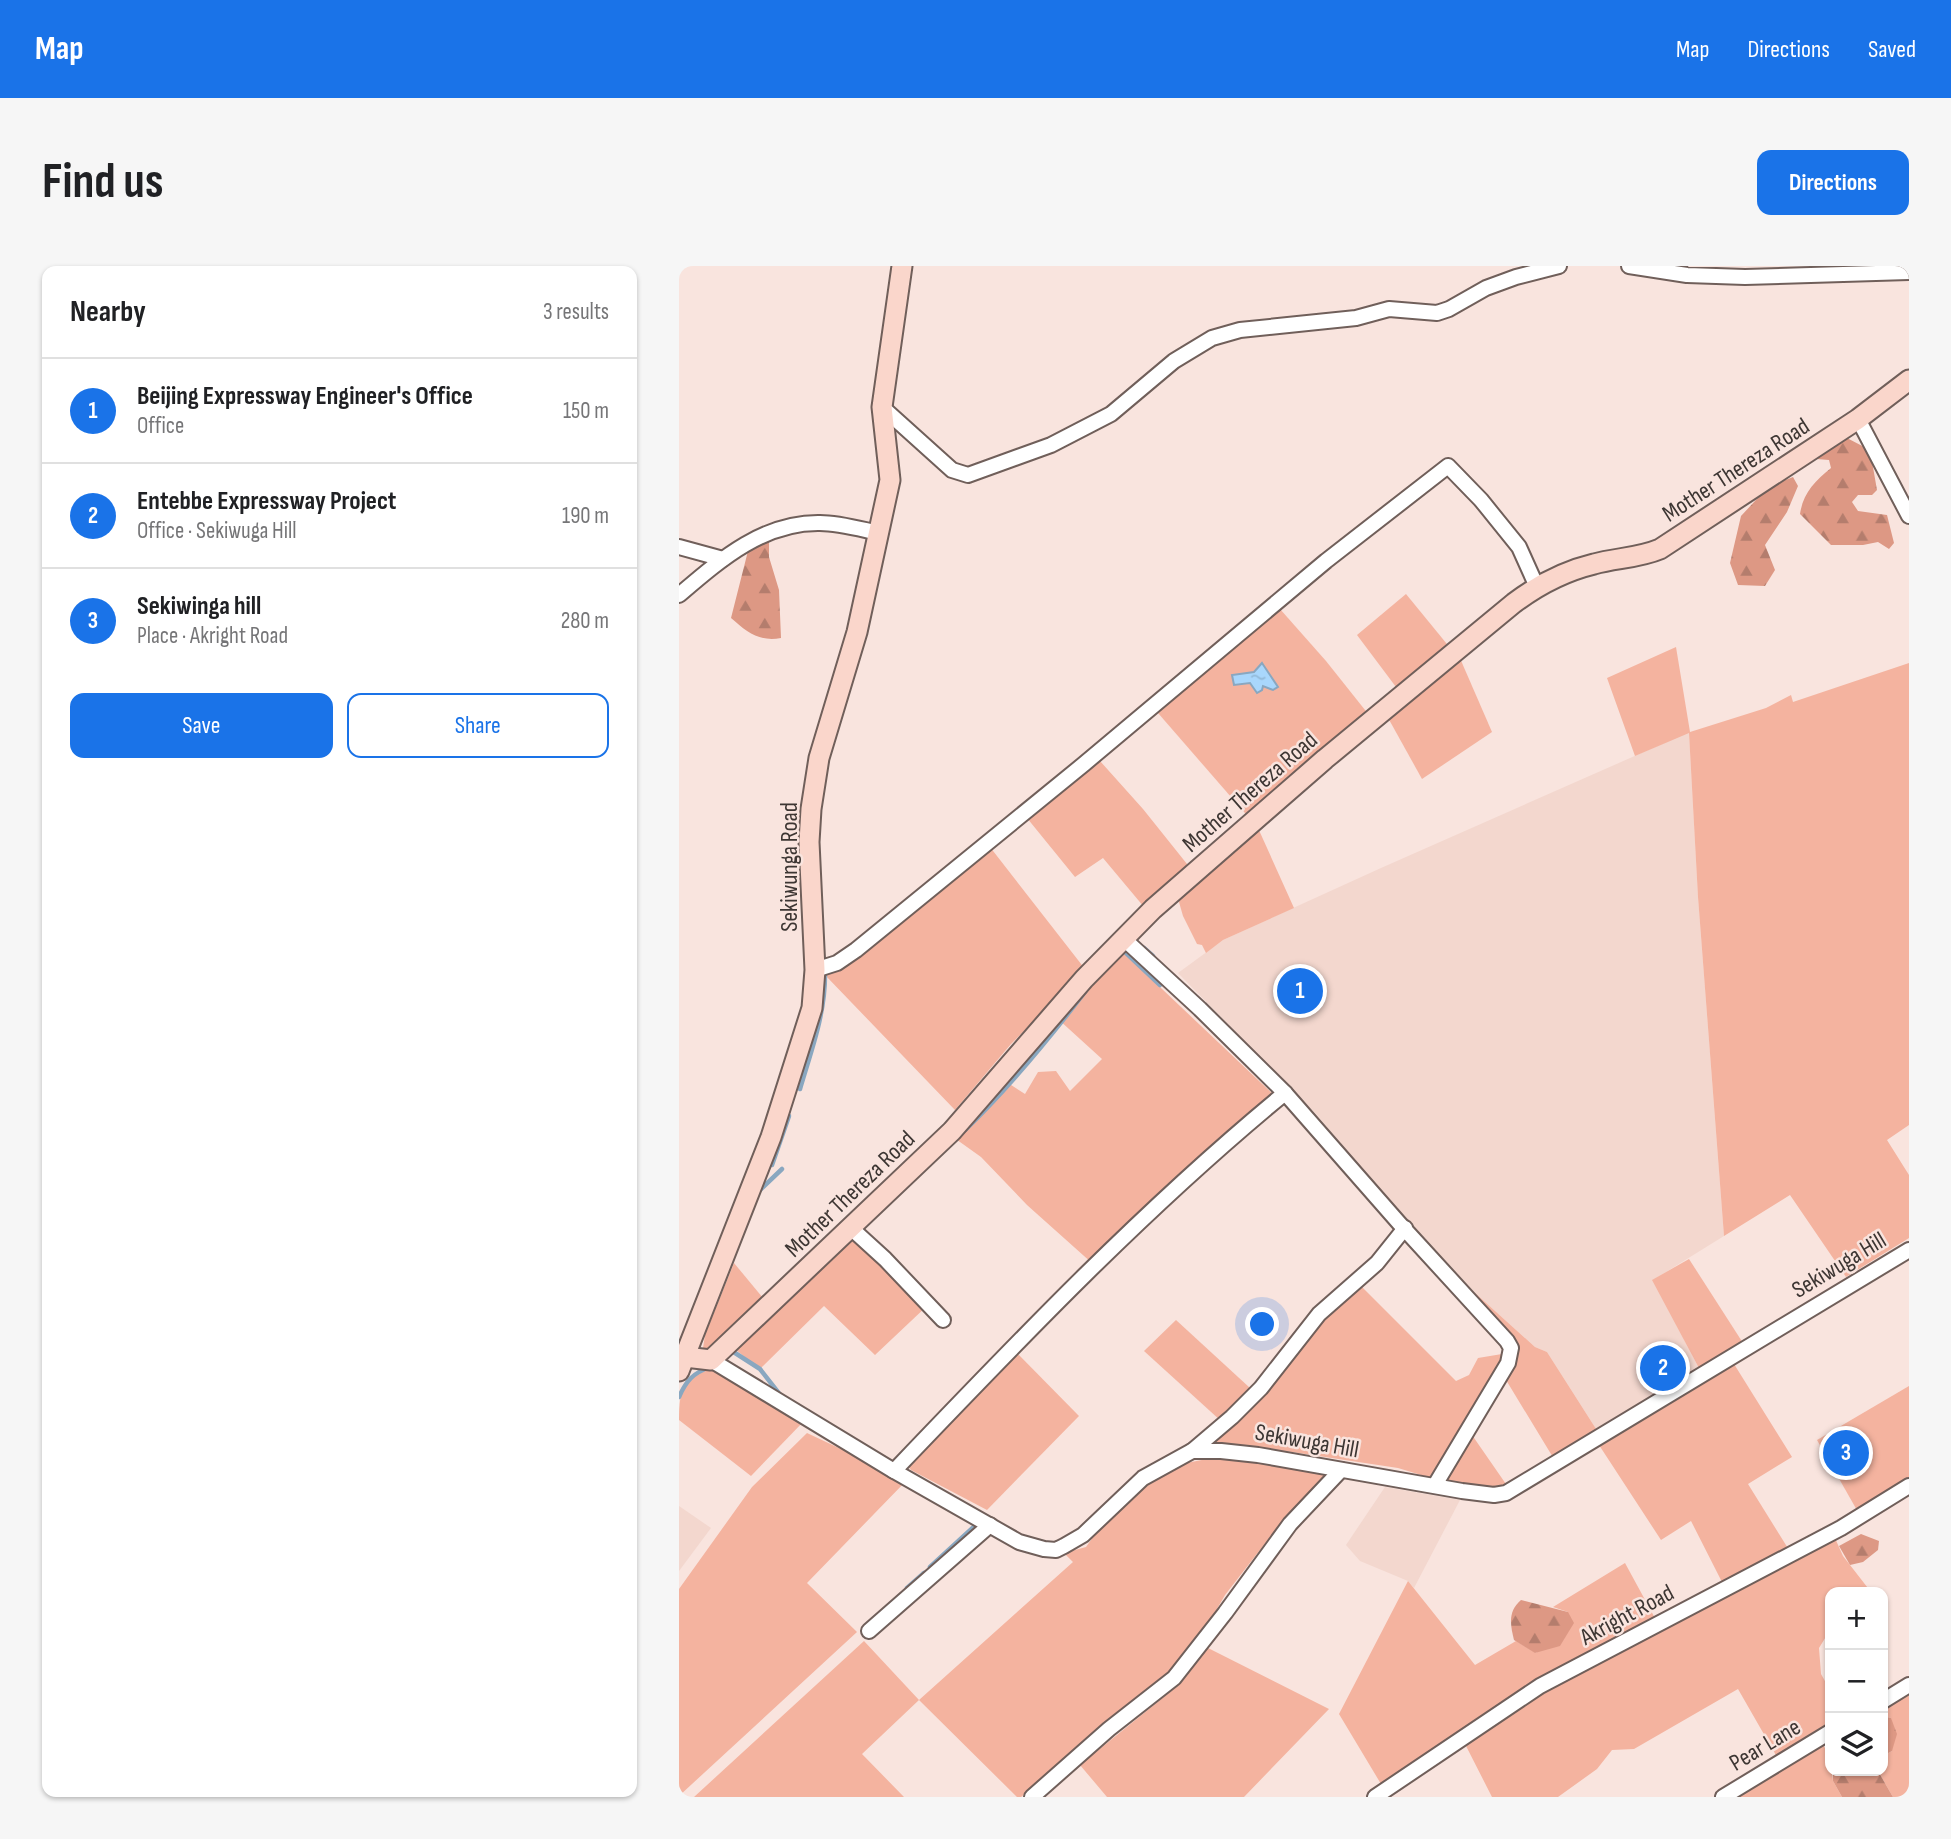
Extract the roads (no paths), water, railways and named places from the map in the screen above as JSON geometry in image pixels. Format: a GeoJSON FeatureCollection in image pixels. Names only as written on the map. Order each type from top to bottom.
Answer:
{"type":"FeatureCollection","features":[{"type":"Feature","properties":{"kind":"street","name":"Sekiwunga Road"},"geometry":{"type":"LineString","coordinates":[[682,1364],[771,1137],[812,1008],[815,970],[809,842],[814,789],[819,758],[857,632],[890,480],[882,407],[902,266]]}},
{"type":"Feature","properties":{"kind":"street"},"geometry":{"type":"LineString","coordinates":[[882,407],[952,470],[968,475],[1051,445],[1111,414],[1174,361],[1212,338],[1240,330],[1356,318],[1389,309],[1437,313],[1516,276],[1559,266]]}},
{"type":"Feature","properties":{"kind":"street"},"geometry":{"type":"LineString","coordinates":[[1629,266],[1687,275],[1745,277],[1909,272]]}},
{"type":"Feature","properties":{"kind":"street","name":"Mother Thereza Road"},"geometry":{"type":"LineString","coordinates":[[711,1360],[952,1131],[1123,938],[1325,759],[1514,603],[1537,587],[1569,571],[1660,549],[1858,419],[1909,380]]}},
{"type":"Feature","properties":{"kind":"street"},"geometry":{"type":"LineString","coordinates":[[1858,419],[1909,516]]}},
{"type":"Feature","properties":{"kind":"street"},"geometry":{"type":"LineString","coordinates":[[815,970],[837,963],[856,950],[1326,561],[1448,466],[1481,500],[1519,547],[1537,587]]}},
{"type":"Feature","properties":{"kind":"street"},"geometry":{"type":"LineString","coordinates":[[679,595],[723,559],[757,537],[799,524],[832,523],[879,533]]}},
{"type":"Feature","properties":{"kind":"street"},"geometry":{"type":"LineString","coordinates":[[679,547],[723,559]]}},
{"type":"Feature","properties":{"kind":"street"},"geometry":{"type":"LineString","coordinates":[[1123,938],[1285,1093],[1511,1348],[1508,1363],[1435,1485]]}},
{"type":"Feature","properties":{"kind":"street"},"geometry":{"type":"LineString","coordinates":[[894,1471],[1098,1263],[1205,1162],[1285,1093]]}},
{"type":"Feature","properties":{"kind":"street"},"geometry":{"type":"LineString","coordinates":[[851,1228],[885,1259],[943,1320]]}},
{"type":"Feature","properties":{"kind":"street"},"geometry":{"type":"LineString","coordinates":[[1192,1451],[1233,1417],[1261,1388],[1319,1314],[1377,1264],[1405,1228]]}},
{"type":"Feature","properties":{"kind":"street","name":"Sekiwuga Hill"},"geometry":{"type":"LineString","coordinates":[[711,1360],[894,1471],[990,1525],[1031,1546],[1056,1550],[1083,1535],[1143,1478],[1192,1451],[1258,1455],[1494,1495],[1506,1493],[1909,1250]]}},
{"type":"Feature","properties":{"kind":"street"},"geometry":{"type":"LineString","coordinates":[[682,1364],[711,1360]]}},
{"type":"Feature","properties":{"kind":"street"},"geometry":{"type":"LineString","coordinates":[[1033,1797],[1109,1729],[1174,1678],[1233,1602],[1274,1543],[1341,1470]]}},
{"type":"Feature","properties":{"kind":"street","name":"Akright Road"},"geometry":{"type":"LineString","coordinates":[[1375,1797],[1540,1686],[1841,1528],[1909,1486]]}},
{"type":"Feature","properties":{"kind":"street"},"geometry":{"type":"LineString","coordinates":[[869,1631],[990,1525]]}},
{"type":"Feature","properties":{"kind":"street"},"geometry":{"type":"LineString","coordinates":[[1888,1698],[1909,1685]]}},
{"type":"Feature","properties":{"kind":"street","name":"Pear Lane"},"geometry":{"type":"LineString","coordinates":[[1723,1797],[1825,1735]]}},
{"type":"Feature","properties":{"kind":"water"},"geometry":{"type":"Polygon","coordinates":[[[1262,663],[1278,687],[1273,690],[1263,686],[1257,693],[1250,683],[1234,685],[1232,675],[1254,672],[1262,663]]]}},
{"type":"Feature","properties":{"kind":"waterway"},"geometry":{"type":"LineString","coordinates":[[1144,948],[1153,956]]}},
{"type":"Feature","properties":{"kind":"waterway"},"geometry":{"type":"LineString","coordinates":[[1122,952],[1160,985]]}},
{"type":"Feature","properties":{"kind":"waterway"},"geometry":{"type":"LineString","coordinates":[[800,1089],[820,1019],[825,975]]}},
{"type":"Feature","properties":{"kind":"waterway"},"geometry":{"type":"LineString","coordinates":[[965,1130],[1028,1063],[1085,992]]}},
{"type":"Feature","properties":{"kind":"waterway"},"geometry":{"type":"LineString","coordinates":[[772,1165],[789,1116]]}},
{"type":"Feature","properties":{"kind":"waterway"},"geometry":{"type":"LineString","coordinates":[[760,1190],[782,1169]]}},
{"type":"Feature","properties":{"kind":"waterway"},"geometry":{"type":"LineString","coordinates":[[732,1351],[760,1369],[781,1396]]}},
{"type":"Feature","properties":{"kind":"waterway"},"geometry":{"type":"LineString","coordinates":[[679,1397],[691,1378],[710,1367]]}},
{"type":"Feature","properties":{"kind":"waterway"},"geometry":{"type":"LineString","coordinates":[[930,1567],[979,1522]]}},
{"type":"Feature","properties":{"kind":"waterway"},"geometry":{"type":"LineString","coordinates":[[907,1588],[924,1573]]}},
{"type":"Feature","properties":{"kind":"place","name":"Beijing Expressway Engineer's Office"},"geometry":{"type":"Point","coordinates":[1300,991]}},
{"type":"Feature","properties":{"kind":"place","name":"Entebbe Expressway Project"},"geometry":{"type":"Point","coordinates":[1663,1368]}},
{"type":"Feature","properties":{"kind":"place","name":"Sekiwinga hill"},"geometry":{"type":"Point","coordinates":[1846,1453]}}]}
